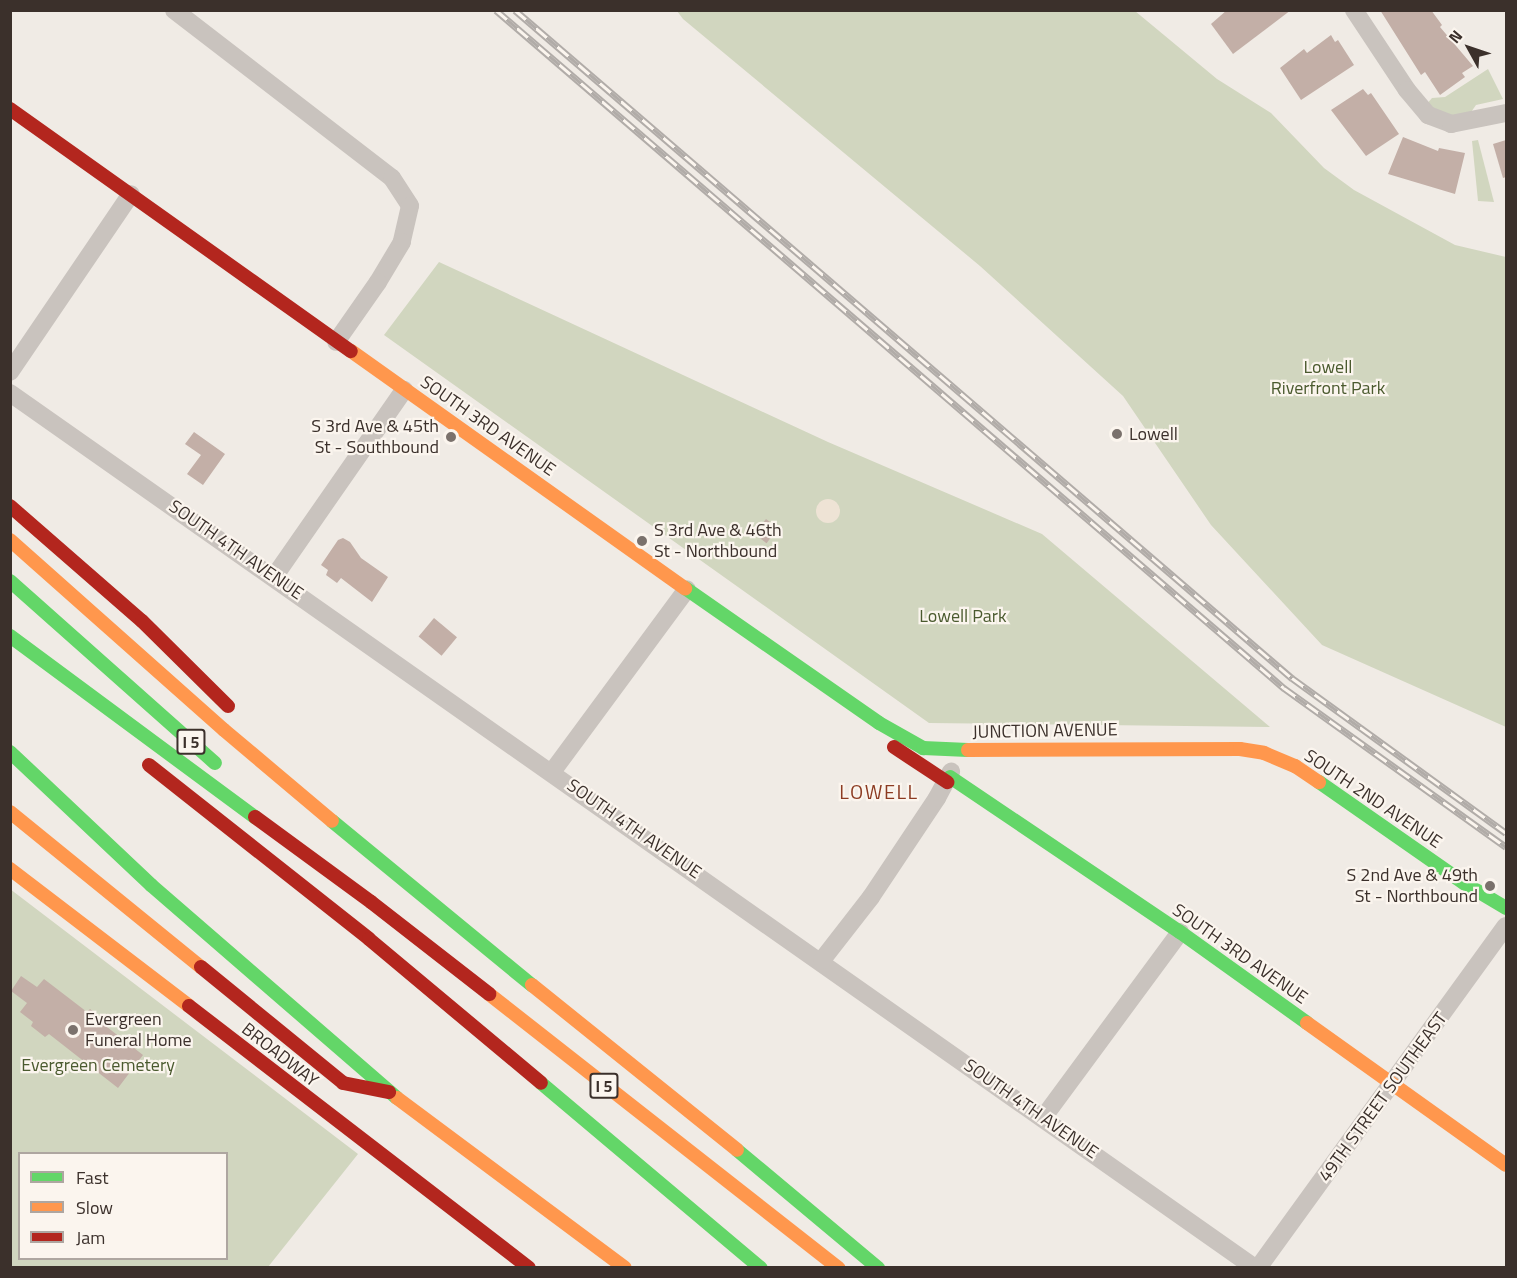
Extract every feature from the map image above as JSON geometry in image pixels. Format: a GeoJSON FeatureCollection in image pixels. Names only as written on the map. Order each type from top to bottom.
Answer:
{"type":"FeatureCollection","features":[{"type":"Feature","properties":{"kind":"main road","name":"SOUTH 3RD AVENUE"},"geometry":{"type":"LineString","coordinates":[[10,109],[336,342],[879,723],[923,748],[954,750]]}},
{"type":"Feature","properties":{"kind":"main road"},"geometry":{"type":"LineString","coordinates":[[10,506],[142,621],[241,719]]}},
{"type":"Feature","properties":{"kind":"main road"},"geometry":{"type":"LineString","coordinates":[[10,540],[224,730],[420,895],[769,1176],[878,1268]]}},
{"type":"Feature","properties":{"kind":"main road","name":"I 5"},"geometry":{"type":"LineString","coordinates":[[10,581],[229,775]]}},
{"type":"Feature","properties":{"kind":"main road"},"geometry":{"type":"LineString","coordinates":[[10,636],[371,902]]}},
{"type":"Feature","properties":{"kind":"main road","name":"SOUTH 3RD AVENUE"},"geometry":{"type":"LineString","coordinates":[[816,679],[876,733],[1180,932],[1506,1165]]}},
{"type":"Feature","properties":{"kind":"main road","name":"JUNCTION AVENUE"},"geometry":{"type":"LineString","coordinates":[[954,750],[1136,748]]}},
{"type":"Feature","properties":{"kind":"main road","name":"SOUTH 2ND AVENUE"},"geometry":{"type":"LineString","coordinates":[[1136,748],[1240,749],[1264,753],[1324,785],[1464,883],[1506,908]]}},
{"type":"Feature","properties":{"kind":"main road"},"geometry":{"type":"LineString","coordinates":[[10,752],[151,885],[391,1093],[625,1268]]}},
{"type":"Feature","properties":{"kind":"main road"},"geometry":{"type":"LineString","coordinates":[[138,756],[369,939],[761,1268]]}},
{"type":"Feature","properties":{"kind":"main road"},"geometry":{"type":"LineString","coordinates":[[291,768],[420,895]]}},
{"type":"Feature","properties":{"kind":"main road","name":"I 5"},"geometry":{"type":"LineString","coordinates":[[255,799],[371,902],[838,1268]]}},
{"type":"Feature","properties":{"kind":"main road"},"geometry":{"type":"LineString","coordinates":[[10,812],[343,1083],[391,1093]]}},
{"type":"Feature","properties":{"kind":"main road","name":"BROADWAY"},"geometry":{"type":"LineString","coordinates":[[10,869],[530,1268]]}},
{"type":"Feature","properties":{"kind":"street"},"geometry":{"type":"LineString","coordinates":[[174,10],[392,178],[410,206],[402,242],[378,282],[336,342]]}},
{"type":"Feature","properties":{"kind":"street"},"geometry":{"type":"LineString","coordinates":[[1354,10],[1407,90],[1428,115],[1451,124],[1506,113]]}},
{"type":"Feature","properties":{"kind":"street"},"geometry":{"type":"LineString","coordinates":[[10,372],[131,194]]}},
{"type":"Feature","properties":{"kind":"street"},"geometry":{"type":"LineString","coordinates":[[274,577],[404,390]]}},
{"type":"Feature","properties":{"kind":"street","name":"SOUTH 4TH AVENUE"},"geometry":{"type":"LineString","coordinates":[[10,393],[822,960],[1257,1268]]}},
{"type":"Feature","properties":{"kind":"street"},"geometry":{"type":"LineString","coordinates":[[552,772],[687,590]]}},
{"type":"Feature","properties":{"kind":"street"},"geometry":{"type":"LineString","coordinates":[[822,960],[871,897],[949,779],[954,750]]}},
{"type":"Feature","properties":{"kind":"street","name":"49TH STREET SOUTHEAST"},"geometry":{"type":"LineString","coordinates":[[1257,1268],[1506,926]]}},
{"type":"Feature","properties":{"kind":"street"},"geometry":{"type":"LineString","coordinates":[[1043,1118],[1180,932]]}},
{"type":"Feature","properties":{"kind":"green space","name":"Lowell Riverfront Park"},"geometry":{"type":"Polygon","coordinates":[[[677,11],[1135,11],[1217,79],[1271,113],[1324,168],[1354,190],[1455,245],[1506,257],[1506,727],[1322,645],[1211,525],[1123,396],[980,266],[683,19],[677,11]]]}},
{"type":"Feature","properties":{"kind":"green space"},"geometry":{"type":"Polygon","coordinates":[[[1488,69],[1503,99],[1476,105],[1469,115],[1455,117],[1426,105],[1432,98],[1445,97],[1488,69]]]}},
{"type":"Feature","properties":{"kind":"green space"},"geometry":{"type":"Polygon","coordinates":[[[1478,140],[1494,202],[1478,201],[1472,141],[1478,140]]]}},
{"type":"Feature","properties":{"kind":"green space","name":"Lowell Park"},"geometry":{"type":"Polygon","coordinates":[[[439,262],[828,442],[1042,534],[1270,727],[929,723],[384,335],[439,262]]]}},
{"type":"Feature","properties":{"kind":"green space","name":"Evergreen Cemetery"},"geometry":{"type":"Polygon","coordinates":[[[10,889],[358,1154],[268,1267],[11,1267],[10,889]]]}},
{"type":"Feature","properties":{"kind":"shaded area"},"geometry":{"type":"Polygon","coordinates":[[[828,499],[837,502],[840,511],[837,520],[828,523],[819,520],[816,511],[819,502],[828,499]]]}},
{"type":"Feature","properties":{"kind":"building"},"geometry":{"type":"Polygon","coordinates":[[[1227,10],[1291,10],[1233,54],[1211,24],[1227,10]]]}},
{"type":"Feature","properties":{"kind":"building"},"geometry":{"type":"Polygon","coordinates":[[[1380,10],[1431,10],[1442,25],[1440,27],[1473,66],[1462,73],[1465,77],[1440,95],[1425,72],[1421,75],[1380,10]]]}},
{"type":"Feature","properties":{"kind":"building"},"geometry":{"type":"Polygon","coordinates":[[[1331,35],[1335,42],[1338,40],[1354,65],[1301,100],[1280,68],[1304,49],[1307,53],[1331,35]]]}},
{"type":"Feature","properties":{"kind":"building"},"geometry":{"type":"Polygon","coordinates":[[[1363,89],[1368,95],[1371,93],[1399,134],[1366,156],[1331,110],[1363,89]]]}},
{"type":"Feature","properties":{"kind":"building"},"geometry":{"type":"Polygon","coordinates":[[[1403,137],[1438,151],[1439,148],[1465,153],[1455,194],[1388,174],[1403,137]]]}},
{"type":"Feature","properties":{"kind":"building"},"geometry":{"type":"Polygon","coordinates":[[[1506,140],[1506,177],[1503,178],[1493,144],[1506,140]]]}},
{"type":"Feature","properties":{"kind":"building"},"geometry":{"type":"Polygon","coordinates":[[[194,432],[225,454],[203,485],[187,474],[201,455],[185,444],[194,432]]]}},
{"type":"Feature","properties":{"kind":"building"},"geometry":{"type":"Polygon","coordinates":[[[766,519],[778,528],[767,543],[755,534],[766,519]]]}},
{"type":"Feature","properties":{"kind":"building"},"geometry":{"type":"Polygon","coordinates":[[[343,538],[350,542],[361,558],[388,577],[372,602],[341,578],[337,583],[326,575],[328,570],[321,565],[338,540],[343,538]]]}},
{"type":"Feature","properties":{"kind":"building"},"geometry":{"type":"Polygon","coordinates":[[[434,618],[457,637],[442,656],[419,636],[434,618]]]}},
{"type":"Feature","properties":{"kind":"building","name":"Evergreen Funeral Home"},"geometry":{"type":"Polygon","coordinates":[[[21,976],[37,987],[44,979],[87,1012],[90,1009],[100,1017],[98,1020],[143,1055],[118,1088],[49,1034],[45,1037],[31,1026],[33,1022],[20,1012],[27,1003],[11,991],[21,976]]]}},
{"type":"Feature","properties":{"kind":"railway"},"geometry":{"type":"LineString","coordinates":[[496,10],[1284,688],[1506,847]]}},
{"type":"Feature","properties":{"kind":"railway"},"geometry":{"type":"LineString","coordinates":[[515,10],[1292,678],[1506,833]]}},
{"type":"Feature","properties":{"kind":"traffic: fast"},"geometry":{"type":"LineString","coordinates":[[10,581],[215,763]]}},
{"type":"Feature","properties":{"kind":"traffic: fast"},"geometry":{"type":"LineString","coordinates":[[685,588],[879,723],[923,748],[968,750]]}},
{"type":"Feature","properties":{"kind":"traffic: fast"},"geometry":{"type":"LineString","coordinates":[[10,636],[255,817]]}},
{"type":"Feature","properties":{"kind":"traffic: fast"},"geometry":{"type":"LineString","coordinates":[[10,752],[151,885],[397,1098]]}},
{"type":"Feature","properties":{"kind":"traffic: fast"},"geometry":{"type":"LineString","coordinates":[[950,777],[1180,932],[1307,1023]]}},
{"type":"Feature","properties":{"kind":"traffic: fast"},"geometry":{"type":"LineString","coordinates":[[1319,782],[1464,883],[1506,908]]}},
{"type":"Feature","properties":{"kind":"traffic: fast"},"geometry":{"type":"LineString","coordinates":[[332,821],[532,985]]}},
{"type":"Feature","properties":{"kind":"traffic: fast"},"geometry":{"type":"LineString","coordinates":[[541,1083],[761,1268]]}},
{"type":"Feature","properties":{"kind":"traffic: fast"},"geometry":{"type":"LineString","coordinates":[[737,1150],[878,1268]]}},
{"type":"Feature","properties":{"kind":"traffic: slow"},"geometry":{"type":"LineString","coordinates":[[351,351],[685,588]]}},
{"type":"Feature","properties":{"kind":"traffic: slow"},"geometry":{"type":"LineString","coordinates":[[10,540],[224,730],[332,821]]}},
{"type":"Feature","properties":{"kind":"traffic: slow"},"geometry":{"type":"LineString","coordinates":[[968,750],[1240,749],[1264,753],[1295,766],[1319,782]]}},
{"type":"Feature","properties":{"kind":"traffic: slow"},"geometry":{"type":"LineString","coordinates":[[10,812],[201,967]]}},
{"type":"Feature","properties":{"kind":"traffic: slow"},"geometry":{"type":"LineString","coordinates":[[10,869],[189,1006]]}},
{"type":"Feature","properties":{"kind":"traffic: slow"},"geometry":{"type":"LineString","coordinates":[[532,985],[737,1150]]}},
{"type":"Feature","properties":{"kind":"traffic: slow"},"geometry":{"type":"LineString","coordinates":[[489,994],[838,1268]]}},
{"type":"Feature","properties":{"kind":"traffic: slow"},"geometry":{"type":"LineString","coordinates":[[1307,1023],[1506,1165]]}},
{"type":"Feature","properties":{"kind":"traffic: slow"},"geometry":{"type":"LineString","coordinates":[[397,1098],[625,1268]]}},
{"type":"Feature","properties":{"kind":"traffic: jam"},"geometry":{"type":"LineString","coordinates":[[10,109],[351,351]]}},
{"type":"Feature","properties":{"kind":"traffic: jam"},"geometry":{"type":"LineString","coordinates":[[10,506],[142,621],[228,706]]}},
{"type":"Feature","properties":{"kind":"traffic: jam"},"geometry":{"type":"LineString","coordinates":[[894,747],[947,782]]}},
{"type":"Feature","properties":{"kind":"traffic: jam"},"geometry":{"type":"LineString","coordinates":[[149,765],[369,939],[541,1083]]}},
{"type":"Feature","properties":{"kind":"traffic: jam"},"geometry":{"type":"LineString","coordinates":[[255,817],[371,902],[489,994]]}},
{"type":"Feature","properties":{"kind":"traffic: jam"},"geometry":{"type":"LineString","coordinates":[[201,967],[343,1083],[389,1092]]}},
{"type":"Feature","properties":{"kind":"traffic: jam"},"geometry":{"type":"LineString","coordinates":[[189,1006],[529,1268]]}},
{"type":"Feature","properties":{"kind":"place","name":"Lowell"},"geometry":{"type":"Point","coordinates":[1117,434]}},
{"type":"Feature","properties":{"kind":"place","name":"S 3rd Ave & 45th St - Southbound"},"geometry":{"type":"Point","coordinates":[451,437]}},
{"type":"Feature","properties":{"kind":"place","name":"S 3rd Ave & 46th St - Northbound"},"geometry":{"type":"Point","coordinates":[642,541]}},
{"type":"Feature","properties":{"kind":"place","name":"S 2nd Ave & 49th St - Northbound"},"geometry":{"type":"Point","coordinates":[1490,886]}},
{"type":"Feature","properties":{"kind":"place","name":"Evergreen Funeral Home"},"geometry":{"type":"Point","coordinates":[73,1030]}},
{"type":"Feature","properties":{"kind":"district","name":"LOWELL"},"geometry":{"type":"Point","coordinates":[879,791]}}]}
